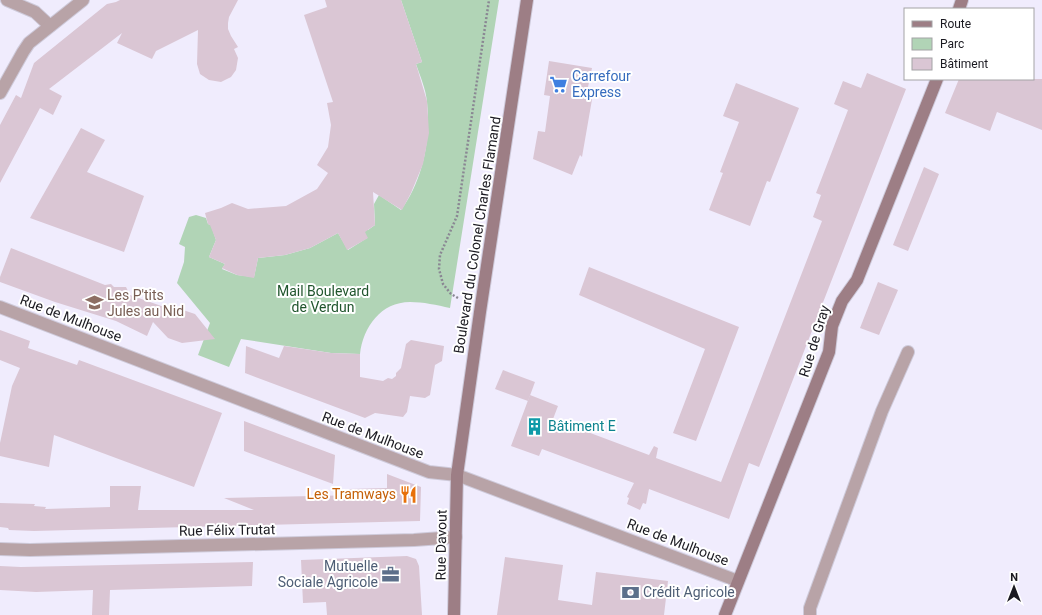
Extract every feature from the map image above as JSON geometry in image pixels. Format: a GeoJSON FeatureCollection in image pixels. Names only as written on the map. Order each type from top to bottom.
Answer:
{"type":"FeatureCollection","features":[{"type":"Feature","properties":{"kind":"street"},"geometry":{"type":"LineString","coordinates":[[7,0],[35,12],[50,26]]}},
{"type":"Feature","properties":{"kind":"street"},"geometry":{"type":"LineString","coordinates":[[0,93],[29,43],[83,0]]}},
{"type":"Feature","properties":{"kind":"street","name":"Boulevard du Colonel Charles Flamand"},"geometry":{"type":"LineString","coordinates":[[457,475],[482,296],[527,0]]}},
{"type":"Feature","properties":{"kind":"street","name":"Rue de Gray"},"geometry":{"type":"LineString","coordinates":[[725,615],[829,352],[832,326],[842,301],[857,280],[937,80]]}},
{"type":"Feature","properties":{"kind":"street","name":"Rue de Mulhouse"},"geometry":{"type":"LineString","coordinates":[[0,307],[429,472],[457,475],[738,581]]}},
{"type":"Feature","properties":{"kind":"street"},"geometry":{"type":"LineString","coordinates":[[810,615],[810,608],[882,411],[908,352]]}},
{"type":"Feature","properties":{"kind":"street","name":"Rue Davout"},"geometry":{"type":"LineString","coordinates":[[454,615],[457,475]]}},
{"type":"Feature","properties":{"kind":"street","name":"Rue Félix Trutat"},"geometry":{"type":"LineString","coordinates":[[0,549],[30,550],[398,540],[456,537]]}},
{"type":"Feature","properties":{"kind":"path"},"geometry":{"type":"LineString","coordinates":[[458,298],[451,294],[443,284],[439,269],[440,255],[457,216],[489,0]]}},
{"type":"Feature","properties":{"kind":"green space","name":"Mail Boulevard de Verdun"},"geometry":{"type":"Polygon","coordinates":[[[401,0],[499,0],[450,308],[415,302],[400,303],[390,306],[382,311],[369,326],[365,334],[360,354],[331,353],[241,339],[229,367],[198,355],[210,323],[177,283],[184,262],[185,247],[179,244],[189,217],[196,215],[206,218],[208,224],[211,225],[216,240],[209,257],[225,264],[222,269],[237,275],[254,277],[258,258],[285,255],[310,248],[338,233],[348,250],[367,238],[362,228],[368,230],[375,225],[374,204],[379,195],[401,210],[409,198],[415,186],[424,159],[428,130],[428,116],[423,83],[416,64],[422,62],[401,0]]]}},
{"type":"Feature","properties":{"kind":"building"},"geometry":{"type":"Polygon","coordinates":[[[120,0],[238,0],[229,17],[228,23],[228,29],[238,47],[234,49],[238,58],[236,70],[231,77],[221,82],[209,80],[200,74],[197,64],[198,30],[156,51],[152,59],[117,43],[122,33],[49,89],[62,96],[53,115],[40,108],[0,183],[0,125],[16,95],[21,98],[34,63],[107,4],[120,0]]]}},
{"type":"Feature","properties":{"kind":"building"},"geometry":{"type":"Polygon","coordinates":[[[325,0],[401,0],[422,62],[416,64],[427,101],[429,133],[423,164],[402,210],[373,192],[375,225],[365,232],[368,238],[347,250],[338,233],[310,248],[285,255],[258,258],[254,278],[237,275],[222,268],[225,264],[209,257],[216,240],[210,225],[208,224],[205,213],[232,203],[248,209],[286,206],[317,189],[328,173],[317,165],[328,147],[331,125],[327,103],[333,102],[304,15],[327,7],[325,0]]]}},
{"type":"Feature","properties":{"kind":"building"},"geometry":{"type":"Polygon","coordinates":[[[549,61],[592,68],[588,87],[594,88],[582,157],[580,155],[572,175],[533,159],[538,131],[545,132],[550,96],[544,95],[549,61]]]}},
{"type":"Feature","properties":{"kind":"building"},"geometry":{"type":"Polygon","coordinates":[[[867,73],[906,89],[759,467],[749,463],[729,519],[649,489],[646,504],[643,503],[640,510],[627,504],[629,498],[627,497],[634,483],[542,449],[539,456],[511,446],[530,395],[558,406],[553,419],[649,455],[654,446],[658,448],[656,458],[721,482],[822,221],[813,217],[821,195],[816,193],[848,110],[834,104],[843,81],[861,88],[867,73]]]}},
{"type":"Feature","properties":{"kind":"building"},"geometry":{"type":"Polygon","coordinates":[[[1042,79],[1042,130],[997,112],[990,131],[945,113],[959,80],[1042,79]]]}},
{"type":"Feature","properties":{"kind":"building"},"geometry":{"type":"Polygon","coordinates":[[[736,83],[799,108],[770,182],[767,181],[750,226],[709,210],[723,173],[720,172],[739,122],[723,116],[736,83]]]}},
{"type":"Feature","properties":{"kind":"building"},"geometry":{"type":"Polygon","coordinates":[[[81,128],[105,140],[87,172],[144,196],[124,252],[30,218],[81,128]]]}},
{"type":"Feature","properties":{"kind":"building"},"geometry":{"type":"Polygon","coordinates":[[[924,167],[939,174],[908,251],[893,245],[924,167]]]}},
{"type":"Feature","properties":{"kind":"building"},"geometry":{"type":"Polygon","coordinates":[[[11,248],[105,285],[111,284],[114,287],[126,287],[130,295],[170,309],[177,308],[195,314],[215,339],[182,343],[168,338],[153,322],[147,336],[116,321],[55,302],[0,282],[0,277],[11,248]]]}},
{"type":"Feature","properties":{"kind":"building"},"geometry":{"type":"Polygon","coordinates":[[[589,267],[739,327],[696,441],[673,433],[705,349],[579,295],[589,267]]]}},
{"type":"Feature","properties":{"kind":"building"},"geometry":{"type":"Polygon","coordinates":[[[878,282],[898,290],[879,335],[860,328],[878,282]]]}},
{"type":"Feature","properties":{"kind":"building"},"geometry":{"type":"Polygon","coordinates":[[[0,330],[30,341],[28,348],[77,365],[79,360],[222,413],[194,487],[54,435],[49,467],[0,456],[0,443],[12,386],[20,368],[0,360],[0,330]]]}},
{"type":"Feature","properties":{"kind":"building"},"geometry":{"type":"Polygon","coordinates":[[[411,340],[444,346],[442,361],[435,365],[430,395],[425,398],[410,396],[407,412],[403,417],[375,413],[365,418],[245,373],[246,346],[279,358],[284,346],[331,353],[360,354],[360,377],[383,381],[388,378],[392,379],[396,376],[396,373],[401,368],[406,344],[411,340]]]}},
{"type":"Feature","properties":{"kind":"building"},"geometry":{"type":"Polygon","coordinates":[[[503,370],[535,382],[528,401],[495,389],[503,370]]]}},
{"type":"Feature","properties":{"kind":"building"},"geometry":{"type":"Polygon","coordinates":[[[244,421],[335,455],[333,484],[244,451],[244,421]]]}},
{"type":"Feature","properties":{"kind":"building"},"geometry":{"type":"Polygon","coordinates":[[[387,474],[421,487],[420,521],[34,531],[9,530],[8,528],[0,527],[0,503],[35,504],[34,506],[46,507],[45,509],[110,507],[110,486],[141,486],[138,510],[254,510],[224,498],[361,495],[348,489],[387,488],[387,474]]]}},
{"type":"Feature","properties":{"kind":"building"},"geometry":{"type":"Polygon","coordinates":[[[407,556],[416,559],[419,566],[422,615],[327,615],[326,602],[303,603],[301,560],[407,556]]]}},
{"type":"Feature","properties":{"kind":"building","name":"Crédit Agricole"},"geometry":{"type":"Polygon","coordinates":[[[505,557],[563,565],[558,600],[592,605],[596,572],[668,581],[664,615],[497,615],[505,557]]]}},
{"type":"Feature","properties":{"kind":"building"},"geometry":{"type":"Polygon","coordinates":[[[253,562],[252,586],[110,590],[109,615],[92,615],[93,590],[36,592],[0,590],[0,566],[21,567],[253,562]]]}},
{"type":"Feature","properties":{"kind":"place","name":"Carrefour Express"},"geometry":{"type":"Point","coordinates":[559,84]}},
{"type":"Feature","properties":{"kind":"place","name":"Les P'tits Jules au Nid"},"geometry":{"type":"Point","coordinates":[94,303]}},
{"type":"Feature","properties":{"kind":"place","name":"Bâtiment E"},"geometry":{"type":"Point","coordinates":[535,426]}},
{"type":"Feature","properties":{"kind":"place","name":"Les Tramways"},"geometry":{"type":"Point","coordinates":[409,494]}},
{"type":"Feature","properties":{"kind":"place","name":"Mutuelle Sociale Agricole"},"geometry":{"type":"Point","coordinates":[391,574]}},
{"type":"Feature","properties":{"kind":"place","name":"Crédit Agricole"},"geometry":{"type":"Point","coordinates":[630,592]}}]}
